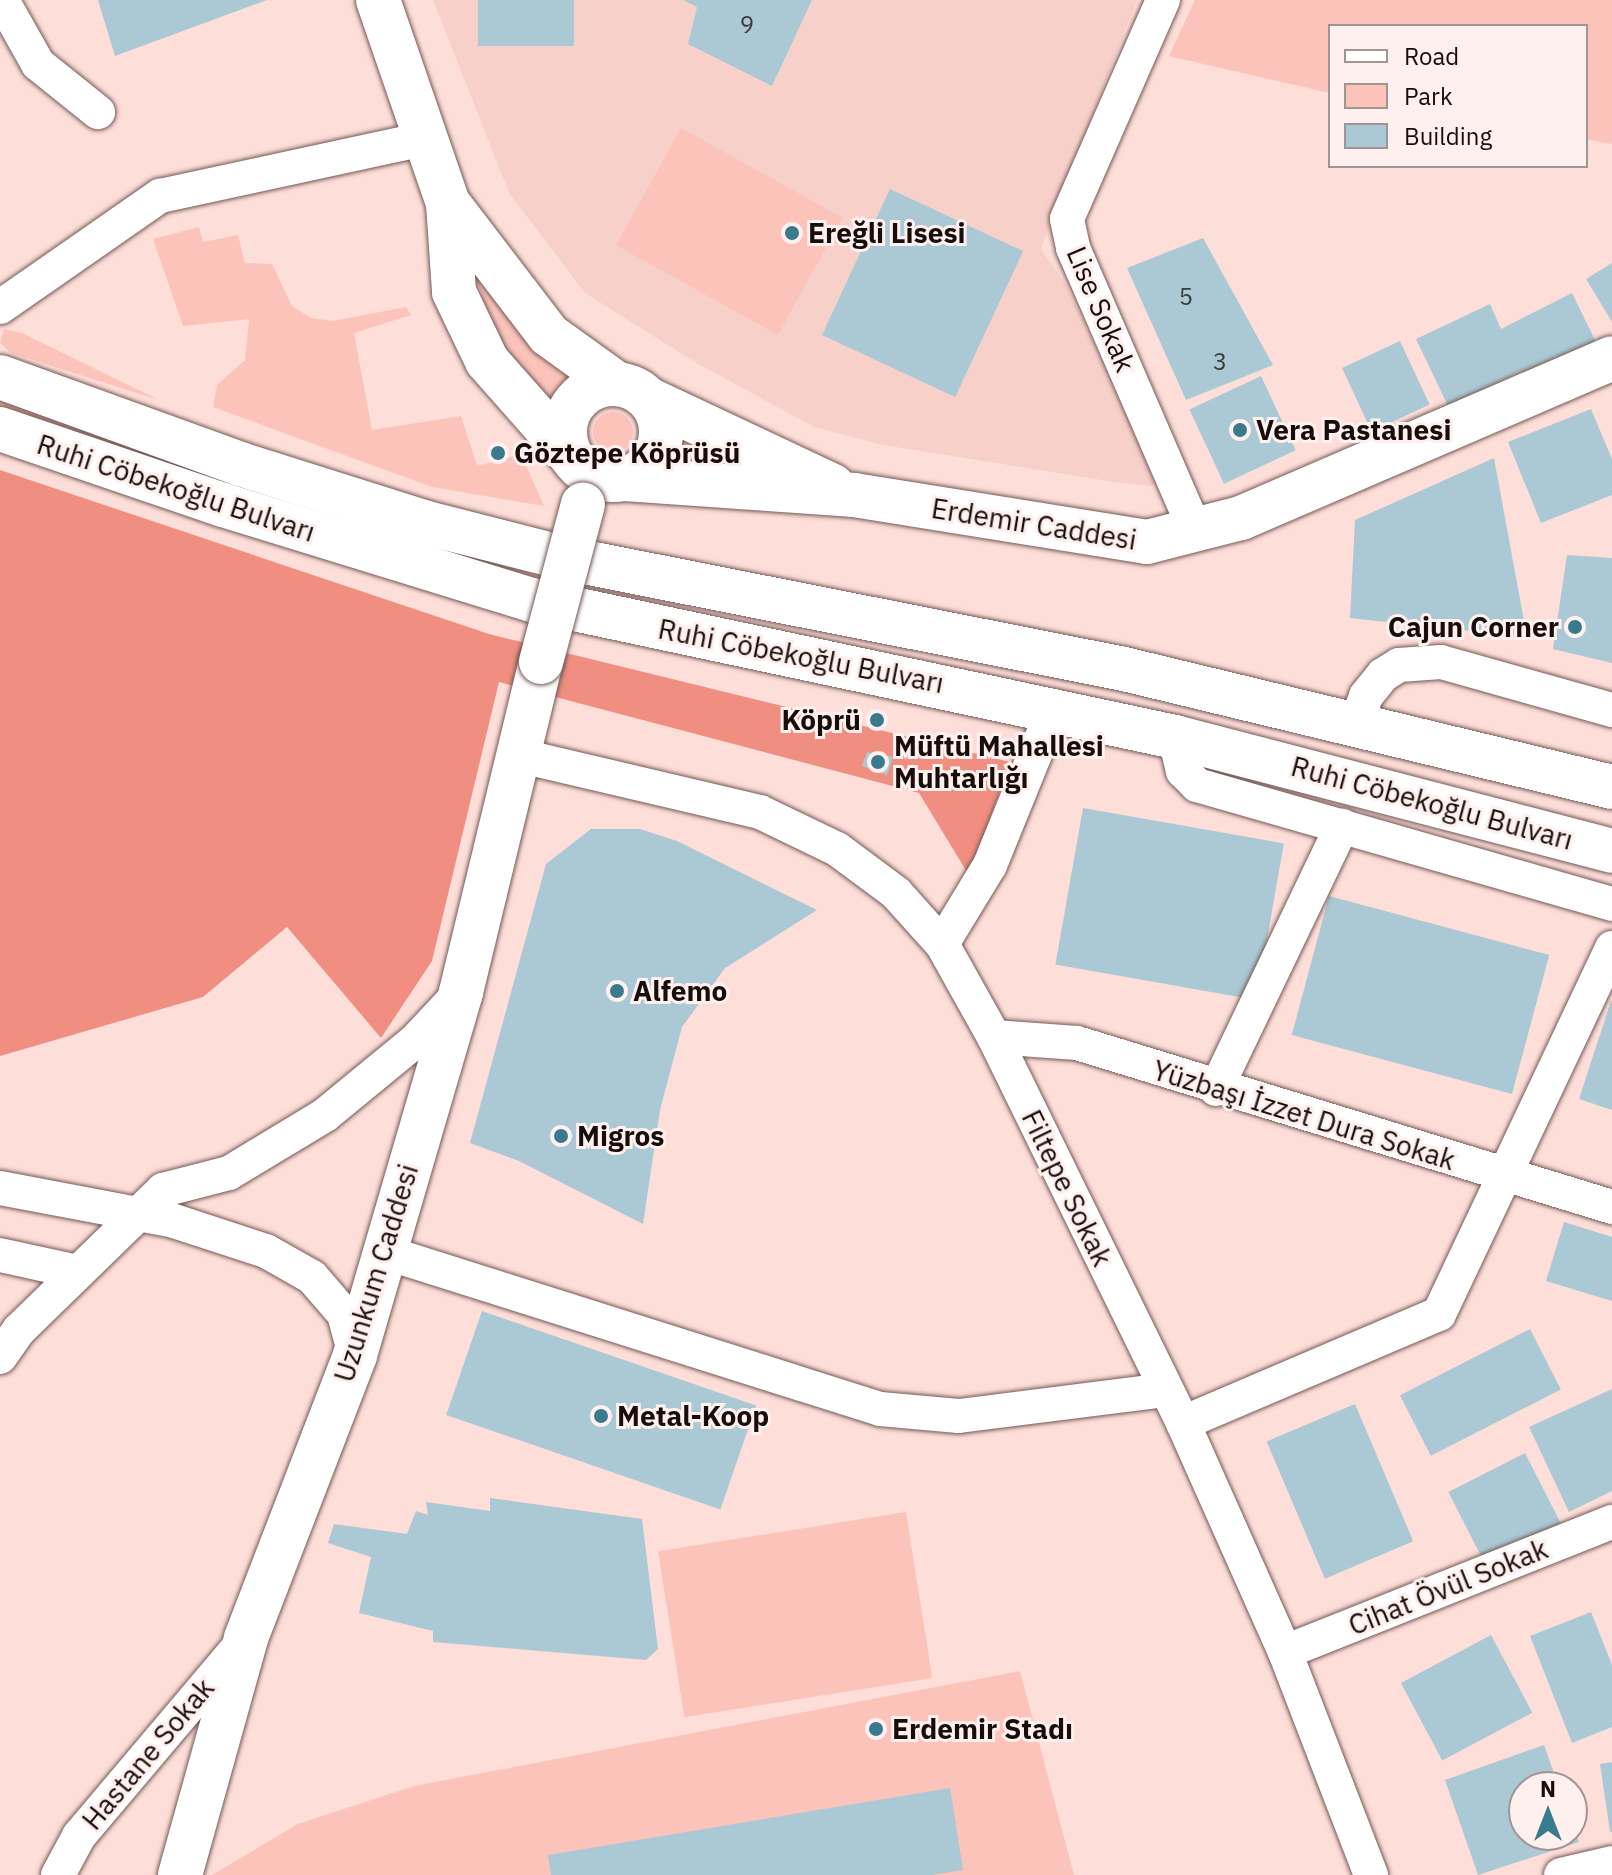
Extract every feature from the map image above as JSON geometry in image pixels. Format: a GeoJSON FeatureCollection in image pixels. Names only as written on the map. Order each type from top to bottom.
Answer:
{"type":"FeatureCollection","features":[{"type":"Feature","properties":{"kind":"main road"},"geometry":{"type":"LineString","coordinates":[[378,0],[423,139],[448,203],[454,292],[487,361],[592,478]]}},
{"type":"Feature","properties":{"kind":"main road","name":"Erdemir Caddesi"},"geometry":{"type":"LineString","coordinates":[[448,203],[549,335],[634,392],[854,495]]}},
{"type":"Feature","properties":{"kind":"main road","name":"Erdemir Caddesi"},"geometry":{"type":"LineString","coordinates":[[592,478],[854,495],[1120,541],[1147,542],[1241,518],[1612,358]]}},
{"type":"Feature","properties":{"kind":"main road","name":"Ruhi Cöbekoğlu Bulvarı"},"geometry":{"type":"LineString","coordinates":[[0,377],[269,473],[564,558],[1124,669],[1357,721],[1612,787]]}},
{"type":"Feature","properties":{"kind":"main road"},"geometry":{"type":"LineString","coordinates":[[588,390],[634,392],[659,414],[659,446],[652,461],[592,478],[565,427],[568,413],[588,390]]}},
{"type":"Feature","properties":{"kind":"main road","name":"Ruhi Cöbekoğlu Bulvarı"},"geometry":{"type":"LineString","coordinates":[[0,429],[223,505],[532,600],[1175,737],[1612,851]]}},
{"type":"Feature","properties":{"kind":"main road","name":"Uzunkum Caddesi"},"geometry":{"type":"LineString","coordinates":[[180,1875],[203,1810],[246,1638],[355,1355],[461,992],[517,755],[592,478]]}},
{"type":"Feature","properties":{"kind":"street"},"geometry":{"type":"LineString","coordinates":[[2,0],[38,64],[98,112]]}},
{"type":"Feature","properties":{"kind":"street","name":"Lise Sokak"},"geometry":{"type":"LineString","coordinates":[[1163,0],[1067,219],[1073,248],[1195,530]]}},
{"type":"Feature","properties":{"kind":"street"},"geometry":{"type":"LineString","coordinates":[[0,307],[160,196],[423,139]]}},
{"type":"Feature","properties":{"kind":"street"},"geometry":{"type":"LineString","coordinates":[[1357,721],[1366,696],[1383,675],[1399,665],[1441,662],[1612,710]]}},
{"type":"Feature","properties":{"kind":"street"},"geometry":{"type":"LineString","coordinates":[[942,944],[990,865],[1053,710]]}},
{"type":"Feature","properties":{"kind":"street"},"geometry":{"type":"LineString","coordinates":[[1175,737],[1183,771],[1197,785],[1612,904]]}},
{"type":"Feature","properties":{"kind":"street","name":"Filtepe Sokak"},"geometry":{"type":"LineString","coordinates":[[517,755],[760,812],[837,849],[896,893],[942,944],[994,1037],[1183,1423],[1285,1652],[1371,1875]]}},
{"type":"Feature","properties":{"kind":"street"},"geometry":{"type":"LineString","coordinates":[[1216,1089],[1342,826]]}},
{"type":"Feature","properties":{"kind":"street"},"geometry":{"type":"LineString","coordinates":[[1183,1423],[1439,1314],[1507,1178],[1612,948]]}},
{"type":"Feature","properties":{"kind":"street"},"geometry":{"type":"LineString","coordinates":[[0,1357],[19,1330],[163,1190],[229,1173],[325,1115],[414,1042],[461,992]]}},
{"type":"Feature","properties":{"kind":"street","name":"Yüzbaşı İzzet Dura Sokak"},"geometry":{"type":"LineString","coordinates":[[994,1037],[1077,1043],[1216,1089],[1612,1207]]}},
{"type":"Feature","properties":{"kind":"street"},"geometry":{"type":"LineString","coordinates":[[0,1188],[137,1214],[266,1251],[312,1277],[344,1314],[355,1355]]}},
{"type":"Feature","properties":{"kind":"street"},"geometry":{"type":"LineString","coordinates":[[384,1252],[880,1409],[959,1416],[1166,1390]]}},
{"type":"Feature","properties":{"kind":"street"},"geometry":{"type":"LineString","coordinates":[[0,1255],[77,1272]]}},
{"type":"Feature","properties":{"kind":"street","name":"Cihat Övül Sokak"},"geometry":{"type":"LineString","coordinates":[[1285,1652],[1612,1522]]}},
{"type":"Feature","properties":{"kind":"street","name":"Hastane Sokak"},"geometry":{"type":"LineString","coordinates":[[58,1875],[79,1836],[246,1638]]}},
{"type":"Feature","properties":{"kind":"street"},"geometry":{"type":"LineString","coordinates":[[1561,1875],[1612,1863]]}},
{"type":"Feature","properties":{"kind":"shaded area","name":"Ereğli Lisesi"},"geometry":{"type":"Polygon","coordinates":[[[433,0],[1137,0],[1041,249],[1067,286],[1158,480],[1152,486],[1114,482],[883,445],[814,427],[693,361],[585,293],[509,193],[433,0]]]}},
{"type":"Feature","properties":{"kind":"shaded area"},"geometry":{"type":"Polygon","coordinates":[[[0,470],[489,634],[1010,762],[970,877],[919,793],[499,682],[432,961],[381,1038],[287,927],[203,997],[0,1056],[0,470]]]}},
{"type":"Feature","properties":{"kind":"green space"},"geometry":{"type":"Polygon","coordinates":[[[1195,0],[1612,0],[1612,144],[1588,139],[1588,24],[1328,24],[1328,93],[1169,56],[1195,0]]]}},
{"type":"Feature","properties":{"kind":"green space"},"geometry":{"type":"Polygon","coordinates":[[[681,128],[843,218],[778,335],[616,245],[681,128]]]}},
{"type":"Feature","properties":{"kind":"green space"},"geometry":{"type":"Polygon","coordinates":[[[199,227],[203,242],[238,235],[245,263],[272,264],[292,306],[311,318],[333,321],[406,307],[411,315],[354,333],[372,430],[461,416],[477,466],[521,454],[544,506],[432,487],[213,407],[217,385],[245,360],[249,319],[183,326],[153,239],[199,227]]]}},
{"type":"Feature","properties":{"kind":"green space"},"geometry":{"type":"Polygon","coordinates":[[[466,246],[576,378],[551,415],[520,378],[487,311],[466,246]]]}},
{"type":"Feature","properties":{"kind":"green space"},"geometry":{"type":"Polygon","coordinates":[[[4,329],[22,333],[159,400],[11,353],[0,343],[4,329]]]}},
{"type":"Feature","properties":{"kind":"green space"},"geometry":{"type":"Polygon","coordinates":[[[0,397],[416,549],[0,409],[0,397]]]}},
{"type":"Feature","properties":{"kind":"green space"},"geometry":{"type":"Polygon","coordinates":[[[613,412],[627,418],[633,432],[627,446],[613,452],[599,446],[593,432],[599,418],[613,412]]]}},
{"type":"Feature","properties":{"kind":"green space"},"geometry":{"type":"Polygon","coordinates":[[[681,435],[806,486],[669,470],[681,435]]]}},
{"type":"Feature","properties":{"kind":"green space"},"geometry":{"type":"Polygon","coordinates":[[[906,1512],[932,1678],[684,1717],[658,1551],[906,1512]]]}},
{"type":"Feature","properties":{"kind":"green space","name":"Erdemir Stadı"},"geometry":{"type":"Polygon","coordinates":[[[1020,1671],[1074,1875],[212,1875],[298,1824],[414,1786],[1020,1671]]]}},
{"type":"Feature","properties":{"kind":"building"},"geometry":{"type":"Polygon","coordinates":[[[98,0],[267,0],[115,56],[98,0]]]}},
{"type":"Feature","properties":{"kind":"building"},"geometry":{"type":"Polygon","coordinates":[[[478,0],[574,0],[574,46],[478,46],[478,0]]]}},
{"type":"Feature","properties":{"kind":"building"},"geometry":{"type":"Polygon","coordinates":[[[683,0],[812,0],[772,86],[688,44],[697,7],[683,0]]]}},
{"type":"Feature","properties":{"kind":"building"},"geometry":{"type":"Polygon","coordinates":[[[890,189],[1023,251],[955,397],[822,335],[890,189]]]}},
{"type":"Feature","properties":{"kind":"building"},"geometry":{"type":"Polygon","coordinates":[[[1203,238],[1273,365],[1186,400],[1127,268],[1203,238]]]}},
{"type":"Feature","properties":{"kind":"building"},"geometry":{"type":"Polygon","coordinates":[[[1612,263],[1612,322],[1586,279],[1612,263]]]}},
{"type":"Feature","properties":{"kind":"building"},"geometry":{"type":"Polygon","coordinates":[[[1572,293],[1597,344],[1527,379],[1523,371],[1448,406],[1416,339],[1490,304],[1501,329],[1572,293]]]}},
{"type":"Feature","properties":{"kind":"building"},"geometry":{"type":"Polygon","coordinates":[[[1400,341],[1430,404],[1372,431],[1342,368],[1400,341]]]}},
{"type":"Feature","properties":{"kind":"building"},"geometry":{"type":"Polygon","coordinates":[[[1261,376],[1296,450],[1224,484],[1189,409],[1261,376]]]}},
{"type":"Feature","properties":{"kind":"building"},"geometry":{"type":"Polygon","coordinates":[[[1591,409],[1612,459],[1612,495],[1541,523],[1508,442],[1591,409]]]}},
{"type":"Feature","properties":{"kind":"building"},"geometry":{"type":"Polygon","coordinates":[[[1494,458],[1527,637],[1350,618],[1355,520],[1494,458]]]}},
{"type":"Feature","properties":{"kind":"building"},"geometry":{"type":"Polygon","coordinates":[[[1567,555],[1612,558],[1612,663],[1553,649],[1567,555]]]}},
{"type":"Feature","properties":{"kind":"building","name":"Müftü Mahallesi Muhtarlığı"},"geometry":{"type":"Polygon","coordinates":[[[867,752],[893,757],[887,775],[862,766],[867,752]]]}},
{"type":"Feature","properties":{"kind":"building"},"geometry":{"type":"Polygon","coordinates":[[[1083,808],[1284,843],[1256,1000],[1055,965],[1083,808]]]}},
{"type":"Feature","properties":{"kind":"building"},"geometry":{"type":"Polygon","coordinates":[[[591,829],[640,829],[677,841],[817,910],[725,968],[682,1027],[660,1110],[643,1224],[519,1161],[470,1143],[546,864],[591,829]]]}},
{"type":"Feature","properties":{"kind":"building"},"geometry":{"type":"Polygon","coordinates":[[[1329,896],[1549,955],[1512,1094],[1292,1035],[1329,896]]]}},
{"type":"Feature","properties":{"kind":"building"},"geometry":{"type":"Polygon","coordinates":[[[1612,1001],[1612,1110],[1579,1099],[1612,1001]]]}},
{"type":"Feature","properties":{"kind":"building"},"geometry":{"type":"Polygon","coordinates":[[[1564,1222],[1612,1237],[1612,1301],[1546,1281],[1564,1222]]]}},
{"type":"Feature","properties":{"kind":"building"},"geometry":{"type":"Polygon","coordinates":[[[482,1311],[756,1405],[720,1509],[446,1415],[482,1311]]]}},
{"type":"Feature","properties":{"kind":"building"},"geometry":{"type":"Polygon","coordinates":[[[1530,1329],[1561,1390],[1431,1456],[1400,1395],[1530,1329]]]}},
{"type":"Feature","properties":{"kind":"building"},"geometry":{"type":"Polygon","coordinates":[[[1612,1389],[1612,1491],[1569,1512],[1529,1427],[1612,1389]]]}},
{"type":"Feature","properties":{"kind":"building"},"geometry":{"type":"Polygon","coordinates":[[[1355,1404],[1413,1541],[1325,1579],[1267,1442],[1355,1404]]]}},
{"type":"Feature","properties":{"kind":"building"},"geometry":{"type":"Polygon","coordinates":[[[1525,1453],[1563,1527],[1486,1566],[1448,1492],[1525,1453]]]}},
{"type":"Feature","properties":{"kind":"building"},"geometry":{"type":"Polygon","coordinates":[[[490,1498],[642,1519],[658,1649],[646,1660],[433,1642],[433,1631],[359,1613],[371,1557],[328,1543],[334,1524],[407,1534],[416,1511],[428,1515],[426,1502],[490,1511],[490,1498]]]}},
{"type":"Feature","properties":{"kind":"building"},"geometry":{"type":"Polygon","coordinates":[[[1591,1612],[1612,1665],[1612,1727],[1572,1743],[1530,1636],[1591,1612]]]}},
{"type":"Feature","properties":{"kind":"building"},"geometry":{"type":"Polygon","coordinates":[[[1491,1635],[1532,1713],[1442,1761],[1401,1683],[1491,1635]]]}},
{"type":"Feature","properties":{"kind":"building"},"geometry":{"type":"Polygon","coordinates":[[[1544,1745],[1553,1771],[1508,1771],[1508,1851],[1551,1851],[1478,1875],[1445,1780],[1544,1745]]]}},
{"type":"Feature","properties":{"kind":"building"},"geometry":{"type":"Polygon","coordinates":[[[1612,1762],[1612,1832],[1610,1832],[1600,1764],[1612,1762]]]}},
{"type":"Feature","properties":{"kind":"building"},"geometry":{"type":"Polygon","coordinates":[[[950,1788],[963,1870],[931,1875],[551,1875],[548,1855],[950,1788]]]}},
{"type":"Feature","properties":{"kind":"place","name":"Ereğli Lisesi"},"geometry":{"type":"Point","coordinates":[792,233]}},
{"type":"Feature","properties":{"kind":"place","name":"Vera Pastanesi"},"geometry":{"type":"Point","coordinates":[1240,430]}},
{"type":"Feature","properties":{"kind":"place","name":"Göztepe Köprüsü"},"geometry":{"type":"Point","coordinates":[498,453]}},
{"type":"Feature","properties":{"kind":"place","name":"Cajun Corner"},"geometry":{"type":"Point","coordinates":[1575,627]}},
{"type":"Feature","properties":{"kind":"place","name":"Köprü"},"geometry":{"type":"Point","coordinates":[877,720]}},
{"type":"Feature","properties":{"kind":"place","name":"Müftü Mahallesi Muhtarlığı"},"geometry":{"type":"Point","coordinates":[878,762]}},
{"type":"Feature","properties":{"kind":"place","name":"Alfemo"},"geometry":{"type":"Point","coordinates":[617,991]}},
{"type":"Feature","properties":{"kind":"place","name":"Migros"},"geometry":{"type":"Point","coordinates":[561,1136]}},
{"type":"Feature","properties":{"kind":"place","name":"Metal-Koop"},"geometry":{"type":"Point","coordinates":[601,1416]}},
{"type":"Feature","properties":{"kind":"place","name":"Erdemir Stadı"},"geometry":{"type":"Point","coordinates":[876,1729]}}]}
